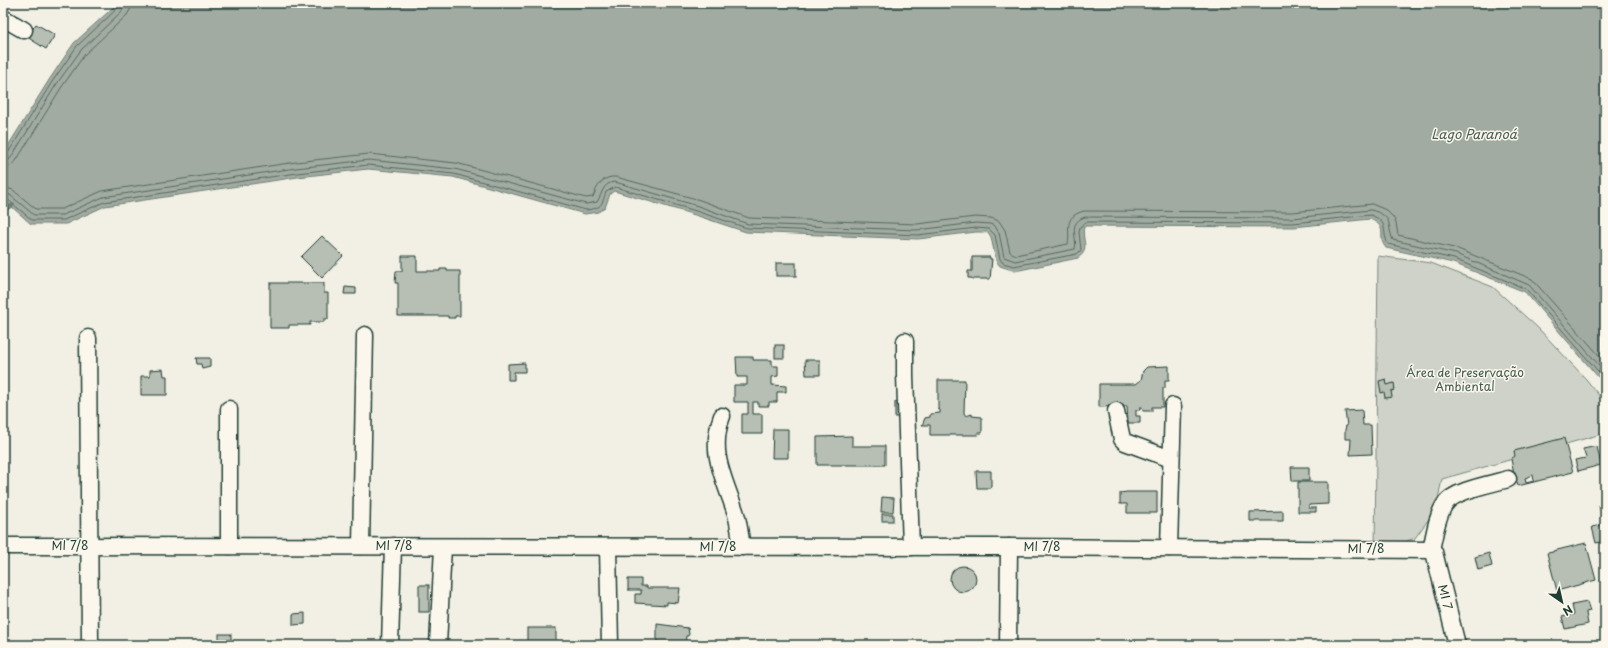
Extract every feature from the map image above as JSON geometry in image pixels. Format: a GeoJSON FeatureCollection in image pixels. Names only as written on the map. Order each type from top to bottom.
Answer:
{"type":"FeatureCollection","features":[{"type":"Feature","properties":{"kind":"street"},"geometry":{"type":"LineString","coordinates":[[3,18],[24,30]]}},
{"type":"Feature","properties":{"kind":"street"},"geometry":{"type":"LineString","coordinates":[[361,546],[365,335]]}},
{"type":"Feature","properties":{"kind":"street"},"geometry":{"type":"LineString","coordinates":[[88,338],[90,645]]}},
{"type":"Feature","properties":{"kind":"street"},"geometry":{"type":"LineString","coordinates":[[905,341],[905,383],[911,547]]}},
{"type":"Feature","properties":{"kind":"street"},"geometry":{"type":"LineString","coordinates":[[1169,548],[1173,406]]}},
{"type":"Feature","properties":{"kind":"street"},"geometry":{"type":"LineString","coordinates":[[229,409],[229,546]]}},
{"type":"Feature","properties":{"kind":"street"},"geometry":{"type":"LineString","coordinates":[[1116,411],[1122,439],[1125,442],[1171,459]]}},
{"type":"Feature","properties":{"kind":"street"},"geometry":{"type":"LineString","coordinates":[[722,416],[717,428],[715,444],[717,462],[736,516],[742,547]]}},
{"type":"Feature","properties":{"kind":"street"},"geometry":{"type":"LineString","coordinates":[[1432,550],[1442,508],[1447,501],[1456,494],[1508,479]]}},
{"type":"Feature","properties":{"kind":"street","name":"MI 7/8"},"geometry":{"type":"LineString","coordinates":[[3,546],[1009,547],[1432,550]]}},
{"type":"Feature","properties":{"kind":"street"},"geometry":{"type":"LineString","coordinates":[[390,645],[393,546]]}},
{"type":"Feature","properties":{"kind":"street"},"geometry":{"type":"LineString","coordinates":[[438,645],[443,547]]}},
{"type":"Feature","properties":{"kind":"street"},"geometry":{"type":"LineString","coordinates":[[608,547],[610,645]]}},
{"type":"Feature","properties":{"kind":"street"},"geometry":{"type":"LineString","coordinates":[[1008,645],[1009,547]]}},
{"type":"Feature","properties":{"kind":"street","name":"MI 7"},"geometry":{"type":"LineString","coordinates":[[1432,550],[1457,645]]}},
{"type":"Feature","properties":{"kind":"green space","name":"Área de Preservação Ambiental"},"geometry":{"type":"Polygon","coordinates":[[[1378,256],[1431,263],[1493,287],[1538,328],[1586,379],[1605,403],[1605,433],[1442,479],[1436,509],[1415,538],[1375,552],[1378,256]]]}},
{"type":"Feature","properties":{"kind":"water","name":"Lago Paranoá"},"geometry":{"type":"Polygon","coordinates":[[[118,3],[1605,3],[1605,385],[1525,292],[1453,263],[1386,248],[1383,244],[1380,226],[1370,219],[1294,227],[1086,226],[1084,227],[1083,232],[1085,248],[1082,255],[1078,258],[1015,271],[1000,266],[996,261],[991,237],[988,232],[918,239],[746,232],[614,191],[610,194],[605,208],[598,212],[585,214],[453,177],[368,169],[298,177],[105,206],[66,224],[31,224],[3,199],[3,154],[74,43],[118,3]]]}},
{"type":"Feature","properties":{"kind":"building"},"geometry":{"type":"Polygon","coordinates":[[[36,24],[55,35],[46,49],[27,37],[36,24]]]}},
{"type":"Feature","properties":{"kind":"building"},"geometry":{"type":"Polygon","coordinates":[[[322,236],[343,256],[322,278],[301,257],[322,236]]]}},
{"type":"Feature","properties":{"kind":"building"},"geometry":{"type":"Polygon","coordinates":[[[402,256],[417,256],[417,271],[440,271],[440,269],[447,269],[447,271],[460,271],[460,316],[448,318],[448,316],[398,316],[398,283],[395,283],[396,271],[402,271],[402,256]]]}},
{"type":"Feature","properties":{"kind":"building"},"geometry":{"type":"Polygon","coordinates":[[[972,257],[990,257],[990,259],[992,259],[990,279],[968,278],[968,271],[972,271],[972,257]]]}},
{"type":"Feature","properties":{"kind":"building"},"geometry":{"type":"Polygon","coordinates":[[[776,263],[796,263],[796,276],[776,276],[776,263]]]}},
{"type":"Feature","properties":{"kind":"building"},"geometry":{"type":"Polygon","coordinates":[[[270,283],[324,283],[324,293],[328,293],[328,319],[324,319],[324,322],[310,322],[310,325],[289,325],[289,328],[270,328],[270,283]]]}},
{"type":"Feature","properties":{"kind":"building"},"geometry":{"type":"Polygon","coordinates":[[[345,287],[356,288],[356,294],[344,294],[345,287]]]}},
{"type":"Feature","properties":{"kind":"building"},"geometry":{"type":"Polygon","coordinates":[[[775,345],[784,345],[784,358],[775,358],[775,345]]]}},
{"type":"Feature","properties":{"kind":"building"},"geometry":{"type":"Polygon","coordinates":[[[736,357],[753,357],[753,360],[772,360],[772,366],[778,366],[778,376],[772,377],[772,385],[786,386],[786,392],[777,392],[777,402],[769,402],[769,406],[758,406],[758,402],[753,402],[753,414],[762,414],[762,434],[742,434],[742,414],[748,414],[748,402],[734,402],[734,385],[747,385],[747,377],[737,377],[736,357]]]}},
{"type":"Feature","properties":{"kind":"building"},"geometry":{"type":"Polygon","coordinates":[[[196,358],[210,358],[210,367],[202,369],[201,364],[197,364],[196,358]]]}},
{"type":"Feature","properties":{"kind":"building"},"geometry":{"type":"Polygon","coordinates":[[[805,360],[820,360],[820,375],[806,375],[805,360]]]}},
{"type":"Feature","properties":{"kind":"building"},"geometry":{"type":"Polygon","coordinates":[[[525,363],[525,372],[514,372],[514,380],[508,380],[508,364],[525,363]]]}},
{"type":"Feature","properties":{"kind":"building"},"geometry":{"type":"Polygon","coordinates":[[[1169,366],[1169,380],[1165,380],[1165,388],[1163,388],[1163,407],[1152,407],[1152,411],[1143,411],[1142,407],[1140,407],[1140,410],[1136,410],[1136,416],[1140,416],[1140,423],[1128,423],[1127,406],[1099,407],[1099,384],[1136,384],[1141,380],[1143,371],[1147,367],[1169,366]]]}},
{"type":"Feature","properties":{"kind":"building"},"geometry":{"type":"Polygon","coordinates":[[[163,369],[164,376],[167,376],[167,395],[141,395],[141,376],[150,376],[150,370],[163,369]]]}},
{"type":"Feature","properties":{"kind":"building"},"geometry":{"type":"Polygon","coordinates":[[[1386,379],[1387,385],[1394,383],[1395,390],[1391,391],[1392,397],[1385,398],[1384,392],[1381,393],[1379,381],[1386,379]]]}},
{"type":"Feature","properties":{"kind":"building"},"geometry":{"type":"Polygon","coordinates":[[[938,380],[965,380],[964,413],[966,416],[972,414],[972,416],[982,417],[982,433],[977,433],[978,435],[930,435],[930,425],[922,425],[925,418],[930,417],[930,414],[940,413],[940,410],[938,409],[938,380]]]}},
{"type":"Feature","properties":{"kind":"building"},"geometry":{"type":"Polygon","coordinates":[[[895,402],[907,402],[907,417],[895,417],[895,402]]]}},
{"type":"Feature","properties":{"kind":"building"},"geometry":{"type":"Polygon","coordinates":[[[1362,410],[1363,425],[1371,425],[1372,454],[1350,455],[1351,439],[1345,439],[1345,430],[1347,426],[1345,411],[1362,410]]]}},
{"type":"Feature","properties":{"kind":"building"},"geometry":{"type":"Polygon","coordinates":[[[773,429],[788,429],[788,458],[772,458],[773,429]]]}},
{"type":"Feature","properties":{"kind":"building"},"geometry":{"type":"Polygon","coordinates":[[[852,436],[852,446],[885,446],[885,465],[817,465],[817,437],[852,436]]]}},
{"type":"Feature","properties":{"kind":"building"},"geometry":{"type":"Polygon","coordinates":[[[1564,438],[1573,472],[1518,486],[1515,480],[1511,459],[1515,456],[1514,451],[1564,438]],[[1533,475],[1525,478],[1526,483],[1534,481],[1533,475]]]}},
{"type":"Feature","properties":{"kind":"building"},"geometry":{"type":"Polygon","coordinates":[[[1597,446],[1601,465],[1578,471],[1575,460],[1586,458],[1583,449],[1597,446]]]}},
{"type":"Feature","properties":{"kind":"building"},"geometry":{"type":"Polygon","coordinates":[[[1291,467],[1309,467],[1309,481],[1292,481],[1291,467]]]}},
{"type":"Feature","properties":{"kind":"building"},"geometry":{"type":"Polygon","coordinates":[[[976,471],[991,471],[991,488],[977,488],[976,471]]]}},
{"type":"Feature","properties":{"kind":"building"},"geometry":{"type":"Polygon","coordinates":[[[1298,482],[1328,482],[1328,504],[1309,505],[1309,508],[1316,508],[1316,512],[1298,512],[1298,482]]]}},
{"type":"Feature","properties":{"kind":"building"},"geometry":{"type":"Polygon","coordinates":[[[1157,492],[1157,513],[1127,513],[1127,504],[1120,504],[1120,493],[1157,492]]]}},
{"type":"Feature","properties":{"kind":"building"},"geometry":{"type":"Polygon","coordinates":[[[882,497],[894,498],[893,512],[881,512],[882,497]]]}},
{"type":"Feature","properties":{"kind":"building"},"geometry":{"type":"Polygon","coordinates":[[[1605,504],[1605,518],[1602,518],[1599,505],[1605,504]]]}},
{"type":"Feature","properties":{"kind":"building"},"geometry":{"type":"Polygon","coordinates":[[[1283,511],[1283,521],[1250,521],[1250,512],[1283,511]]]}},
{"type":"Feature","properties":{"kind":"building"},"geometry":{"type":"Polygon","coordinates":[[[882,514],[893,514],[893,521],[882,521],[882,514]]]}},
{"type":"Feature","properties":{"kind":"building"},"geometry":{"type":"Polygon","coordinates":[[[1605,524],[1605,541],[1596,543],[1592,527],[1605,524]]]}},
{"type":"Feature","properties":{"kind":"building"},"geometry":{"type":"Polygon","coordinates":[[[1586,543],[1596,580],[1557,591],[1547,553],[1586,543]]]}},
{"type":"Feature","properties":{"kind":"building"},"geometry":{"type":"Polygon","coordinates":[[[1489,553],[1492,566],[1478,570],[1475,557],[1489,553]]]}},
{"type":"Feature","properties":{"kind":"building"},"geometry":{"type":"Polygon","coordinates":[[[963,566],[972,570],[976,579],[972,588],[963,592],[954,588],[950,579],[954,570],[963,566]]]}},
{"type":"Feature","properties":{"kind":"building"},"geometry":{"type":"Polygon","coordinates":[[[628,579],[641,579],[641,586],[647,586],[647,588],[680,588],[678,603],[667,602],[667,605],[635,603],[635,594],[641,594],[641,590],[628,590],[628,579]]]}},
{"type":"Feature","properties":{"kind":"building"},"geometry":{"type":"Polygon","coordinates":[[[419,585],[429,585],[429,612],[419,612],[419,585]]]}},
{"type":"Feature","properties":{"kind":"building"},"geometry":{"type":"Polygon","coordinates":[[[1587,602],[1590,611],[1586,612],[1588,624],[1565,629],[1562,617],[1574,614],[1572,605],[1587,602]]]}},
{"type":"Feature","properties":{"kind":"building"},"geometry":{"type":"Polygon","coordinates":[[[305,613],[305,624],[293,625],[293,614],[305,613]]]}},
{"type":"Feature","properties":{"kind":"building"},"geometry":{"type":"Polygon","coordinates":[[[657,624],[688,628],[689,634],[686,636],[685,645],[653,645],[657,643],[657,624]]]}},
{"type":"Feature","properties":{"kind":"building"},"geometry":{"type":"Polygon","coordinates":[[[527,628],[556,628],[556,645],[527,645],[527,628]]]}},
{"type":"Feature","properties":{"kind":"building"},"geometry":{"type":"Polygon","coordinates":[[[219,634],[231,634],[231,645],[219,645],[219,634]]]}},
{"type":"Feature","properties":{"kind":"waterway"},"geometry":{"type":"LineString","coordinates":[[3,210],[13,205]]}}]}
